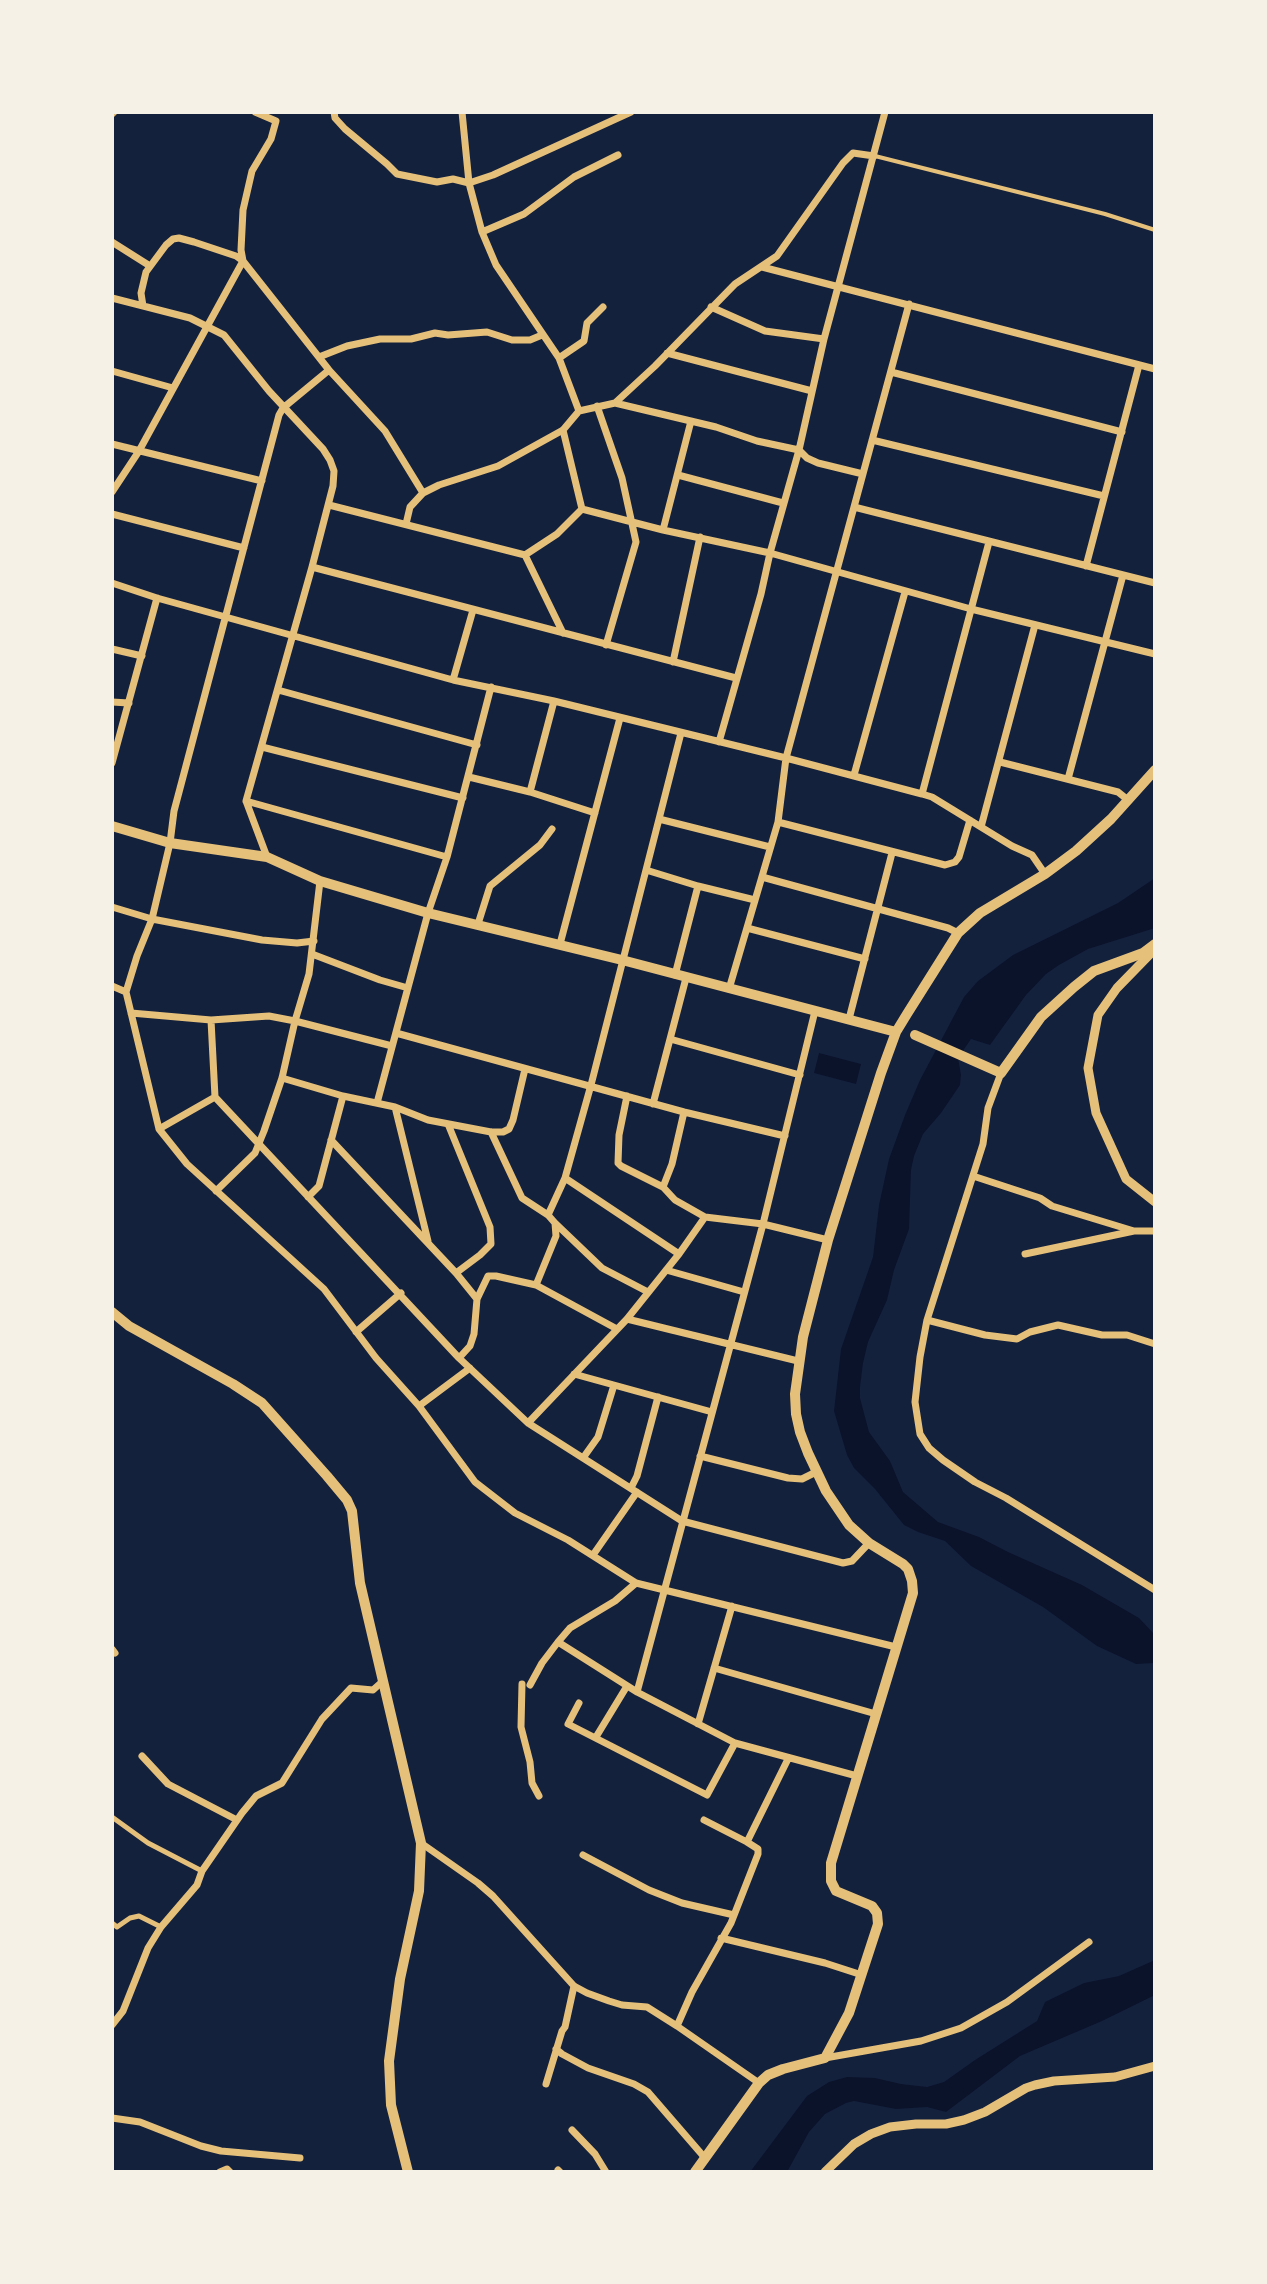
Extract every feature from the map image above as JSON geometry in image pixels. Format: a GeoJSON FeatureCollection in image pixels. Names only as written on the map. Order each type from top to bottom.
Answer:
{"type":"FeatureCollection","features":[{"type":"Feature","properties":{"kind":"main road"},"geometry":{"type":"LineString","coordinates":[[695,2172],[768,2075],[825,2058],[846,2020],[878,1924],[877,1913],[867,1904],[836,1891],[831,1863],[913,1593],[912,1581],[903,1564],[869,1543],[849,1525],[826,1491],[808,1453],[796,1414],[795,1394],[798,1361],[828,1240],[896,1032],[958,933],[980,913],[1045,874],[1093,837],[1155,770]]}},
{"type":"Feature","properties":{"kind":"main road"},"geometry":{"type":"LineString","coordinates":[[112,826],[170,843],[267,857],[320,881],[428,913],[560,944],[896,1032]]}},
{"type":"Feature","properties":{"kind":"main road"},"geometry":{"type":"LineString","coordinates":[[915,1035],[1001,1073],[1041,1017],[1074,987],[1094,971],[1155,946]]}},
{"type":"Feature","properties":{"kind":"main road"},"geometry":{"type":"LineString","coordinates":[[112,1312],[129,1326],[262,1403],[347,1500],[355,1526],[360,1583],[421,1843],[419,1891],[400,1979],[389,2061],[391,2105],[408,2172]]}},
{"type":"Feature","properties":{"kind":"street"},"geometry":{"type":"LineString","coordinates":[[112,492],[139,451],[243,261],[243,210],[252,171],[271,139],[276,121],[255,112]]}},
{"type":"Feature","properties":{"kind":"street"},"geometry":{"type":"LineString","coordinates":[[334,112],[335,118],[345,129],[397,174],[437,182],[453,179],[469,183],[631,112]]}},
{"type":"Feature","properties":{"kind":"street"},"geometry":{"type":"LineString","coordinates":[[462,112],[469,183],[482,232],[496,265],[559,358],[579,411]]}},
{"type":"Feature","properties":{"kind":"street"},"geometry":{"type":"LineString","coordinates":[[719,742],[799,450],[824,339],[885,112]]}},
{"type":"Feature","properties":{"kind":"street"},"geometry":{"type":"LineString","coordinates":[[615,403],[735,284],[777,256],[853,153],[874,156]]}},
{"type":"Feature","properties":{"kind":"street"},"geometry":{"type":"LineString","coordinates":[[482,232],[524,214],[574,177],[618,155]]}},
{"type":"Feature","properties":{"kind":"street"},"geometry":{"type":"LineString","coordinates":[[143,306],[141,293],[150,266],[166,245],[179,238],[236,256],[329,370],[385,431],[423,493]]}},
{"type":"Feature","properties":{"kind":"street"},"geometry":{"type":"LineString","coordinates":[[112,242],[150,266]]}},
{"type":"Feature","properties":{"kind":"street"},"geometry":{"type":"LineString","coordinates":[[762,267],[1155,369]]}},
{"type":"Feature","properties":{"kind":"street"},"geometry":{"type":"LineString","coordinates":[[112,298],[190,318],[224,335],[283,408],[323,449],[334,471],[329,505],[246,801],[267,857]]}},
{"type":"Feature","properties":{"kind":"street"},"geometry":{"type":"LineString","coordinates":[[729,989],[778,822],[786,758],[909,304]]}},
{"type":"Feature","properties":{"kind":"street"},"geometry":{"type":"LineString","coordinates":[[559,358],[584,341],[587,323],[603,307]]}},
{"type":"Feature","properties":{"kind":"street"},"geometry":{"type":"LineString","coordinates":[[711,307],[765,331],[824,339]]}},
{"type":"Feature","properties":{"kind":"street"},"geometry":{"type":"LineString","coordinates":[[319,357],[347,346],[380,339],[411,339],[435,333],[487,332],[512,340],[530,340],[542,335]]}},
{"type":"Feature","properties":{"kind":"street"},"geometry":{"type":"LineString","coordinates":[[667,353],[812,391]]}},
{"type":"Feature","properties":{"kind":"street"},"geometry":{"type":"LineString","coordinates":[[1086,566],[1139,365]]}},
{"type":"Feature","properties":{"kind":"street"},"geometry":{"type":"LineString","coordinates":[[329,370],[283,408],[174,811],[170,843],[152,919],[126,992],[159,1129],[187,1164],[324,1289],[376,1358],[419,1406],[475,1482],[515,1513],[593,1555],[636,1583],[896,1647]]}},
{"type":"Feature","properties":{"kind":"street"},"geometry":{"type":"LineString","coordinates":[[112,371],[173,388]]}},
{"type":"Feature","properties":{"kind":"street"},"geometry":{"type":"LineString","coordinates":[[891,372],[1122,432]]}},
{"type":"Feature","properties":{"kind":"street"},"geometry":{"type":"LineString","coordinates":[[406,524],[410,507],[423,493],[498,466],[563,430],[579,411],[615,403],[799,450],[818,463],[863,474]]}},
{"type":"Feature","properties":{"kind":"street"},"geometry":{"type":"LineString","coordinates":[[597,406],[622,478],[636,542],[606,645]]}},
{"type":"Feature","properties":{"kind":"street"},"geometry":{"type":"LineString","coordinates":[[663,530],[691,421]]}},
{"type":"Feature","properties":{"kind":"street"},"geometry":{"type":"LineString","coordinates":[[563,430],[582,509]]}},
{"type":"Feature","properties":{"kind":"street"},"geometry":{"type":"LineString","coordinates":[[872,440],[1104,496]]}},
{"type":"Feature","properties":{"kind":"street"},"geometry":{"type":"LineString","coordinates":[[112,444],[262,481]]}},
{"type":"Feature","properties":{"kind":"street"},"geometry":{"type":"LineString","coordinates":[[678,475],[783,503]]}},
{"type":"Feature","properties":{"kind":"street"},"geometry":{"type":"LineString","coordinates":[[329,505],[525,555],[557,534],[582,509]]}},
{"type":"Feature","properties":{"kind":"street"},"geometry":{"type":"LineString","coordinates":[[854,507],[1155,583]]}},
{"type":"Feature","properties":{"kind":"street"},"geometry":{"type":"LineString","coordinates":[[582,509],[770,553],[905,592],[1155,654]]}},
{"type":"Feature","properties":{"kind":"street"},"geometry":{"type":"LineString","coordinates":[[112,514],[244,548]]}},
{"type":"Feature","properties":{"kind":"street"},"geometry":{"type":"LineString","coordinates":[[673,662],[700,537]]}},
{"type":"Feature","properties":{"kind":"street"},"geometry":{"type":"LineString","coordinates":[[922,794],[989,542]]}},
{"type":"Feature","properties":{"kind":"street"},"geometry":{"type":"LineString","coordinates":[[525,555],[563,633]]}},
{"type":"Feature","properties":{"kind":"street"},"geometry":{"type":"LineString","coordinates":[[312,567],[736,678]]}},
{"type":"Feature","properties":{"kind":"street"},"geometry":{"type":"LineString","coordinates":[[1068,779],[1123,575]]}},
{"type":"Feature","properties":{"kind":"street"},"geometry":{"type":"LineString","coordinates":[[112,583],[453,680],[554,701],[932,797],[1032,855],[1045,874]]}},
{"type":"Feature","properties":{"kind":"street"},"geometry":{"type":"LineString","coordinates":[[854,775],[905,592]]}},
{"type":"Feature","properties":{"kind":"street"},"geometry":{"type":"LineString","coordinates":[[112,763],[157,598]]}},
{"type":"Feature","properties":{"kind":"street"},"geometry":{"type":"LineString","coordinates":[[453,680],[473,610]]}},
{"type":"Feature","properties":{"kind":"street"},"geometry":{"type":"LineString","coordinates":[[981,827],[1035,625]]}},
{"type":"Feature","properties":{"kind":"street"},"geometry":{"type":"LineString","coordinates":[[112,649],[142,656]]}},
{"type":"Feature","properties":{"kind":"street"},"geometry":{"type":"LineString","coordinates":[[377,1103],[428,913],[469,777],[491,687]]}},
{"type":"Feature","properties":{"kind":"street"},"geometry":{"type":"LineString","coordinates":[[278,690],[477,745]]}},
{"type":"Feature","properties":{"kind":"street"},"geometry":{"type":"LineString","coordinates":[[530,792],[554,701]]}},
{"type":"Feature","properties":{"kind":"street"},"geometry":{"type":"LineString","coordinates":[[112,702],[129,703]]}},
{"type":"Feature","properties":{"kind":"street"},"geometry":{"type":"LineString","coordinates":[[560,944],[620,718]]}},
{"type":"Feature","properties":{"kind":"street"},"geometry":{"type":"LineString","coordinates":[[548,1215],[565,1178],[591,1085],[681,733]]}},
{"type":"Feature","properties":{"kind":"street"},"geometry":{"type":"LineString","coordinates":[[262,747],[463,798]]}},
{"type":"Feature","properties":{"kind":"street"},"geometry":{"type":"LineString","coordinates":[[1000,762],[1118,792],[1128,800]]}},
{"type":"Feature","properties":{"kind":"street"},"geometry":{"type":"LineString","coordinates":[[469,777],[595,813]]}},
{"type":"Feature","properties":{"kind":"street"},"geometry":{"type":"LineString","coordinates":[[246,801],[447,857]]}},
{"type":"Feature","properties":{"kind":"street"},"geometry":{"type":"LineString","coordinates":[[659,819],[770,847]]}},
{"type":"Feature","properties":{"kind":"street"},"geometry":{"type":"LineString","coordinates":[[778,822],[934,864],[950,864],[959,857],[970,820]]}},
{"type":"Feature","properties":{"kind":"street"},"geometry":{"type":"LineString","coordinates":[[478,924],[490,886],[540,845],[552,829]]}},
{"type":"Feature","properties":{"kind":"street"},"geometry":{"type":"LineString","coordinates":[[849,1019],[892,853]]}},
{"type":"Feature","properties":{"kind":"street"},"geometry":{"type":"LineString","coordinates":[[646,870],[755,900]]}},
{"type":"Feature","properties":{"kind":"street"},"geometry":{"type":"LineString","coordinates":[[762,877],[958,933]]}},
{"type":"Feature","properties":{"kind":"street"},"geometry":{"type":"LineString","coordinates":[[216,1191],[255,1153],[260,1144],[282,1078],[309,974],[320,881]]}},
{"type":"Feature","properties":{"kind":"street"},"geometry":{"type":"LineString","coordinates":[[653,1104],[670,1039],[698,886]]}},
{"type":"Feature","properties":{"kind":"street"},"geometry":{"type":"LineString","coordinates":[[112,907],[152,919],[262,940],[314,941]]}},
{"type":"Feature","properties":{"kind":"street"},"geometry":{"type":"LineString","coordinates":[[747,928],[865,959]]}},
{"type":"Feature","properties":{"kind":"street"},"geometry":{"type":"LineString","coordinates":[[1155,946],[1117,988],[1098,1015],[1088,1068],[1096,1113],[1126,1179],[1155,1202]]}},
{"type":"Feature","properties":{"kind":"street"},"geometry":{"type":"LineString","coordinates":[[312,954],[408,988]]}},
{"type":"Feature","properties":{"kind":"street"},"geometry":{"type":"LineString","coordinates":[[112,986],[126,992]]}},
{"type":"Feature","properties":{"kind":"street"},"geometry":{"type":"LineString","coordinates":[[637,1692],[763,1224],[815,1011]]}},
{"type":"Feature","properties":{"kind":"street"},"geometry":{"type":"LineString","coordinates":[[131,1013],[211,1020],[269,1016],[392,1046]]}},
{"type":"Feature","properties":{"kind":"street"},"geometry":{"type":"LineString","coordinates":[[211,1020],[215,1097],[459,1358],[528,1423],[682,1521],[843,1563],[852,1561],[869,1543]]}},
{"type":"Feature","properties":{"kind":"street"},"geometry":{"type":"LineString","coordinates":[[396,1033],[653,1104],[785,1136]]}},
{"type":"Feature","properties":{"kind":"street"},"geometry":{"type":"LineString","coordinates":[[670,1039],[800,1075]]}},
{"type":"Feature","properties":{"kind":"street"},"geometry":{"type":"LineString","coordinates":[[282,1078],[395,1107],[428,1120],[503,1132],[509,1129],[525,1069]]}},
{"type":"Feature","properties":{"kind":"street"},"geometry":{"type":"LineString","coordinates":[[1001,1073],[988,1108],[983,1144],[927,1320],[915,1402],[920,1434],[929,1448],[975,1482],[1155,1590]]}},
{"type":"Feature","properties":{"kind":"street"},"geometry":{"type":"LineString","coordinates":[[308,1197],[319,1186],[343,1096]]}},
{"type":"Feature","properties":{"kind":"street"},"geometry":{"type":"LineString","coordinates":[[627,1096],[619,1135],[618,1163],[621,1166],[663,1187],[675,1200],[705,1217],[763,1224],[828,1240]]}},
{"type":"Feature","properties":{"kind":"street"},"geometry":{"type":"LineString","coordinates":[[159,1129],[215,1097]]}},
{"type":"Feature","properties":{"kind":"street"},"geometry":{"type":"LineString","coordinates":[[395,1107],[428,1243]]}},
{"type":"Feature","properties":{"kind":"street"},"geometry":{"type":"LineString","coordinates":[[663,1187],[672,1164],[684,1112]]}},
{"type":"Feature","properties":{"kind":"street"},"geometry":{"type":"LineString","coordinates":[[448,1124],[490,1227],[491,1244],[456,1273]]}},
{"type":"Feature","properties":{"kind":"street"},"geometry":{"type":"LineString","coordinates":[[491,1132],[522,1198],[548,1215],[602,1268],[648,1292]]}},
{"type":"Feature","properties":{"kind":"street"},"geometry":{"type":"LineString","coordinates":[[331,1140],[477,1299]]}},
{"type":"Feature","properties":{"kind":"street"},"geometry":{"type":"LineString","coordinates":[[973,1176],[1040,1198],[1052,1206],[1134,1231]]}},
{"type":"Feature","properties":{"kind":"street"},"geometry":{"type":"LineString","coordinates":[[565,1178],[679,1254]]}},
{"type":"Feature","properties":{"kind":"street"},"geometry":{"type":"LineString","coordinates":[[528,1423],[627,1319],[705,1217]]}},
{"type":"Feature","properties":{"kind":"street"},"geometry":{"type":"LineString","coordinates":[[536,1285],[556,1236],[555,1223]]}},
{"type":"Feature","properties":{"kind":"street"},"geometry":{"type":"LineString","coordinates":[[1025,1254],[1134,1231],[1155,1231]]}},
{"type":"Feature","properties":{"kind":"street"},"geometry":{"type":"LineString","coordinates":[[666,1270],[744,1292]]}},
{"type":"Feature","properties":{"kind":"street"},"geometry":{"type":"LineString","coordinates":[[459,1358],[470,1346],[477,1299],[488,1276],[536,1285],[617,1329]]}},
{"type":"Feature","properties":{"kind":"street"},"geometry":{"type":"LineString","coordinates":[[356,1332],[401,1293]]}},
{"type":"Feature","properties":{"kind":"street"},"geometry":{"type":"LineString","coordinates":[[627,1319],[798,1361]]}},
{"type":"Feature","properties":{"kind":"street"},"geometry":{"type":"LineString","coordinates":[[927,1320],[985,1335],[1017,1339],[1030,1332],[1058,1325],[1102,1335],[1127,1335],[1155,1344]]}},
{"type":"Feature","properties":{"kind":"street"},"geometry":{"type":"LineString","coordinates":[[419,1406],[470,1368]]}},
{"type":"Feature","properties":{"kind":"street"},"geometry":{"type":"LineString","coordinates":[[574,1374],[712,1412]]}},
{"type":"Feature","properties":{"kind":"street"},"geometry":{"type":"LineString","coordinates":[[583,1458],[598,1437],[614,1385]]}},
{"type":"Feature","properties":{"kind":"street"},"geometry":{"type":"LineString","coordinates":[[593,1555],[634,1490],[658,1397]]}},
{"type":"Feature","properties":{"kind":"street"},"geometry":{"type":"LineString","coordinates":[[700,1456],[788,1478],[802,1479],[816,1472]]}},
{"type":"Feature","properties":{"kind":"street"},"geometry":{"type":"LineString","coordinates":[[539,1796],[532,1783],[521,1727],[526,1685],[558,1642],[578,1622],[615,1601],[636,1583]]}},
{"type":"Feature","properties":{"kind":"street"},"geometry":{"type":"LineString","coordinates":[[698,1724],[732,1606]]}},
{"type":"Feature","properties":{"kind":"street"},"geometry":{"type":"LineString","coordinates":[[558,1642],[637,1692],[735,1743],[857,1776]]}},
{"type":"Feature","properties":{"kind":"street"},"geometry":{"type":"LineString","coordinates":[[714,1668],[876,1714]]}},
{"type":"Feature","properties":{"kind":"street"},"geometry":{"type":"LineString","coordinates":[[112,2025],[123,2011],[148,1948],[161,1927],[197,1885],[202,1871],[237,1820],[256,1796],[282,1783],[322,1719],[351,1688],[373,1690],[383,1681]]}},
{"type":"Feature","properties":{"kind":"street"},"geometry":{"type":"LineString","coordinates":[[596,1737],[627,1686]]}},
{"type":"Feature","properties":{"kind":"street"},"geometry":{"type":"LineString","coordinates":[[579,1703],[568,1724],[707,1795],[735,1743]]}},
{"type":"Feature","properties":{"kind":"street"},"geometry":{"type":"LineString","coordinates":[[142,1756],[168,1784],[237,1820]]}},
{"type":"Feature","properties":{"kind":"street"},"geometry":{"type":"LineString","coordinates":[[747,1842],[788,1759]]}},
{"type":"Feature","properties":{"kind":"street"},"geometry":{"type":"LineString","coordinates":[[112,1817],[148,1843],[202,1871]]}},
{"type":"Feature","properties":{"kind":"street"},"geometry":{"type":"LineString","coordinates":[[677,2026],[734,1915],[758,1854],[758,1849],[747,1842],[704,1820]]}},
{"type":"Feature","properties":{"kind":"street"},"geometry":{"type":"LineString","coordinates":[[421,1843],[493,1896],[574,1986],[622,2005],[647,2007],[759,2083]]}},
{"type":"Feature","properties":{"kind":"street"},"geometry":{"type":"LineString","coordinates":[[583,1855],[649,1890],[682,1903],[734,1915]]}},
{"type":"Feature","properties":{"kind":"street"},"geometry":{"type":"LineString","coordinates":[[112,1923],[117,1927],[139,1916],[161,1927]]}},
{"type":"Feature","properties":{"kind":"street"},"geometry":{"type":"LineString","coordinates":[[721,1938],[863,1975]]}},
{"type":"Feature","properties":{"kind":"street"},"geometry":{"type":"LineString","coordinates":[[825,2058],[921,2041],[961,2028],[1007,2002],[1089,1942]]}},
{"type":"Feature","properties":{"kind":"street"},"geometry":{"type":"LineString","coordinates":[[546,2084],[565,2027],[574,1986]]}},
{"type":"Feature","properties":{"kind":"street"},"geometry":{"type":"LineString","coordinates":[[556,2049],[588,2068],[648,2092],[705,2158]]}},
{"type":"Feature","properties":{"kind":"street"},"geometry":{"type":"LineString","coordinates":[[825,2172],[854,2144],[890,2127],[964,2120],[1035,2085],[1115,2077],[1155,2066]]}},
{"type":"Feature","properties":{"kind":"street"},"geometry":{"type":"LineString","coordinates":[[112,2118],[140,2122],[221,2151],[300,2158]]}},
{"type":"Feature","properties":{"kind":"street"},"geometry":{"type":"LineString","coordinates":[[572,2130],[595,2154],[606,2172]]}},
{"type":"Feature","properties":{"kind":"street"},"geometry":{"type":"LineString","coordinates":[[220,2172],[227,2169],[230,2172]]}},
{"type":"Feature","properties":{"kind":"lane"},"geometry":{"type":"LineString","coordinates":[[874,156],[1105,214],[1155,230]]}},
{"type":"Feature","properties":{"kind":"water"},"geometry":{"type":"Polygon","coordinates":[[[1155,878],[1155,928],[1088,949],[1059,965],[1026,995],[990,1045],[971,1039],[958,1058],[960,1085],[923,1134],[914,1156],[909,1229],[887,1300],[868,1342],[860,1387],[869,1432],[890,1461],[903,1492],[938,1522],[979,1537],[1082,1585],[1139,1618],[1155,1635],[1155,1663],[1136,1664],[1097,1646],[1043,1607],[971,1566],[945,1541],[904,1525],[854,1468],[834,1411],[841,1349],[873,1257],[879,1205],[889,1159],[920,1080],[964,997],[978,981],[1013,955],[1118,903],[1155,878]]]}},
{"type":"Feature","properties":{"kind":"water"},"geometry":{"type":"Polygon","coordinates":[[[819,1053],[861,1064],[856,1084],[814,1073],[819,1053]]]}},
{"type":"Feature","properties":{"kind":"water"},"geometry":{"type":"Polygon","coordinates":[[[1155,1960],[1155,1995],[1020,2056],[946,2112],[927,2107],[896,2109],[854,2101],[846,2103],[825,2114],[809,2132],[787,2172],[750,2172],[807,2096],[829,2082],[847,2077],[875,2078],[927,2087],[944,2082],[1037,2021],[1045,2002],[1084,1983],[1119,1976],[1155,1960]]]}}]}
